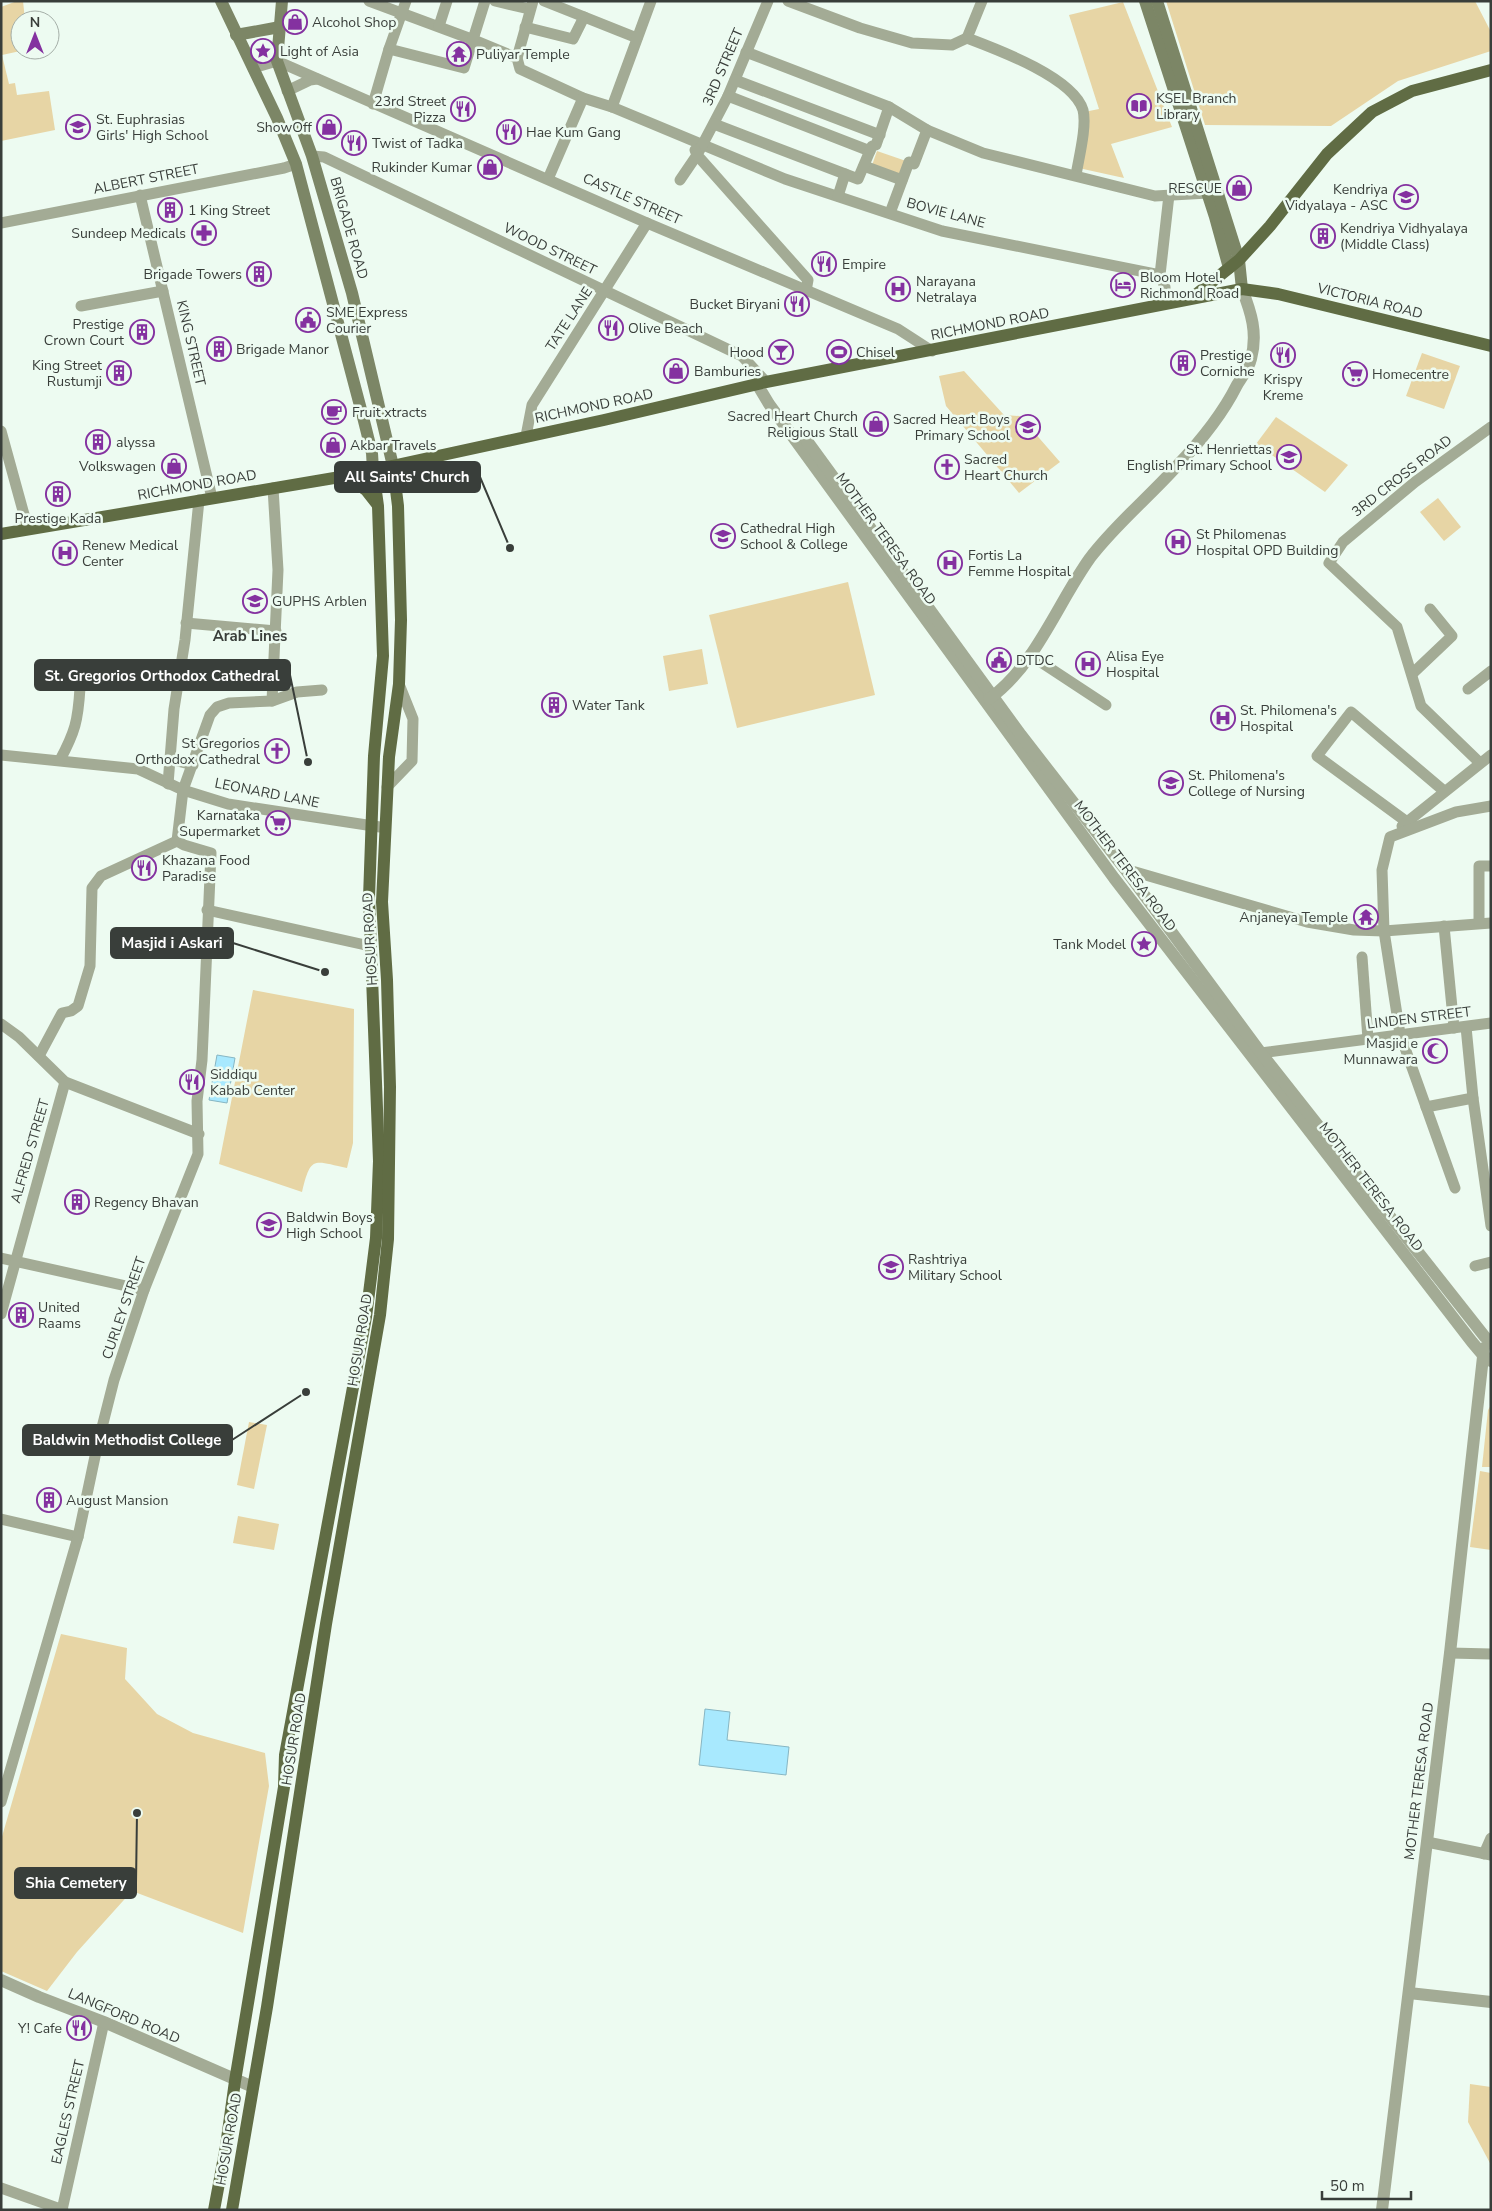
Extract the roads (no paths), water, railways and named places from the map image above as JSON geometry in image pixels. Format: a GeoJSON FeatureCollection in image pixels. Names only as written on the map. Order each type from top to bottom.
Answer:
{"type":"FeatureCollection","features":[{"type":"Feature","properties":{"kind":"main road"},"geometry":{"type":"LineString","coordinates":[[221,1],[296,164],[363,417],[372,453],[373,470]]}},
{"type":"Feature","properties":{"kind":"main road","name":"BRIGADE ROAD"},"geometry":{"type":"LineString","coordinates":[[282,1],[277,61],[312,156],[352,293],[393,466]]}},
{"type":"Feature","properties":{"kind":"main road"},"geometry":{"type":"LineString","coordinates":[[1145,1],[1208,193],[1234,264]]}},
{"type":"Feature","properties":{"kind":"main road"},"geometry":{"type":"LineString","coordinates":[[1157,1],[1242,289]]}},
{"type":"Feature","properties":{"kind":"main road"},"geometry":{"type":"LineString","coordinates":[[236,34],[280,27]]}},
{"type":"Feature","properties":{"kind":"main road","name":"RICHMOND ROAD"},"geometry":{"type":"LineString","coordinates":[[1191,298],[1234,264],[1270,226],[1327,154],[1372,112],[1412,91],[1491,70]]}},
{"type":"Feature","properties":{"kind":"main road","name":"RICHMOND ROAD"},"geometry":{"type":"LineString","coordinates":[[1,534],[346,476],[604,420],[762,383],[1242,289]]}},
{"type":"Feature","properties":{"kind":"main road","name":"VICTORIA ROAD"},"geometry":{"type":"LineString","coordinates":[[1242,289],[1278,294],[1491,346]]}},
{"type":"Feature","properties":{"kind":"main road","name":"HOSUR ROAD"},"geometry":{"type":"LineString","coordinates":[[232,2210],[254,2087],[326,1624],[380,1315],[387,1248],[390,1165],[387,980],[382,902],[389,757],[398,684],[401,620],[398,506],[393,466]]}},
{"type":"Feature","properties":{"kind":"main road","name":"HOSUR ROAD"},"geometry":{"type":"LineString","coordinates":[[214,2210],[284,1787],[284,1755],[366,1317],[376,1238],[379,1161],[370,946],[371,826],[374,756],[382,656],[378,506],[373,470]]}},
{"type":"Feature","properties":{"kind":"main road"},"geometry":{"type":"LineString","coordinates":[[346,476],[366,490],[378,506]]}},
{"type":"Feature","properties":{"kind":"street"},"geometry":{"type":"LineString","coordinates":[[369,1],[439,26],[517,58],[531,5],[495,1]]}},
{"type":"Feature","properties":{"kind":"street"},"geometry":{"type":"LineString","coordinates":[[373,104],[389,49],[406,1]]}},
{"type":"Feature","properties":{"kind":"street"},"geometry":{"type":"LineString","coordinates":[[439,26],[446,1]]}},
{"type":"Feature","properties":{"kind":"street"},"geometry":{"type":"LineString","coordinates":[[389,49],[464,68],[485,1]]}},
{"type":"Feature","properties":{"kind":"street"},"geometry":{"type":"LineString","coordinates":[[544,1],[571,6],[584,17],[637,38]]}},
{"type":"Feature","properties":{"kind":"street"},"geometry":{"type":"LineString","coordinates":[[612,107],[651,1]]}},
{"type":"Feature","properties":{"kind":"street","name":"3RD STREET"},"geometry":{"type":"LineString","coordinates":[[680,180],[700,150],[728,96],[768,1]]}},
{"type":"Feature","properties":{"kind":"street"},"geometry":{"type":"LineString","coordinates":[[788,1],[860,28],[912,43],[952,44],[967,38],[1014,56],[1036,67],[1075,95],[1083,110],[1083,126],[1076,175]]}},
{"type":"Feature","properties":{"kind":"street"},"geometry":{"type":"LineString","coordinates":[[967,38],[982,1]]}},
{"type":"Feature","properties":{"kind":"street"},"geometry":{"type":"LineString","coordinates":[[525,27],[573,39],[584,17]]}},
{"type":"Feature","properties":{"kind":"street"},"geometry":{"type":"LineString","coordinates":[[746,52],[889,107],[926,130],[983,153],[1155,196],[1208,193]]}},
{"type":"Feature","properties":{"kind":"street","name":"BOVIE LANE"},"geometry":{"type":"LineString","coordinates":[[517,58],[520,68],[582,98],[612,107],[690,139],[700,150],[785,179],[942,230],[1160,275]]}},
{"type":"Feature","properties":{"kind":"street"},"geometry":{"type":"LineString","coordinates":[[253,68],[277,61]]}},
{"type":"Feature","properties":{"kind":"street","name":"CASTLE STREET"},"geometry":{"type":"LineString","coordinates":[[277,61],[647,223],[898,328],[932,351]]}},
{"type":"Feature","properties":{"kind":"street"},"geometry":{"type":"LineString","coordinates":[[287,91],[310,80],[317,79]]}},
{"type":"Feature","properties":{"kind":"street"},"geometry":{"type":"LineString","coordinates":[[735,80],[880,135]]}},
{"type":"Feature","properties":{"kind":"street"},"geometry":{"type":"LineString","coordinates":[[728,96],[870,151]]}},
{"type":"Feature","properties":{"kind":"street"},"geometry":{"type":"LineString","coordinates":[[548,179],[582,98]]}},
{"type":"Feature","properties":{"kind":"street"},"geometry":{"type":"LineString","coordinates":[[714,124],[858,179],[872,146],[876,145],[889,107]]}},
{"type":"Feature","properties":{"kind":"street"},"geometry":{"type":"LineString","coordinates":[[890,213],[909,162],[914,164],[926,130]]}},
{"type":"Feature","properties":{"kind":"street"},"geometry":{"type":"LineString","coordinates":[[700,150],[808,280],[806,291]]}},
{"type":"Feature","properties":{"kind":"street","name":"WOOD STREET"},"geometry":{"type":"LineString","coordinates":[[312,156],[324,158],[742,356],[762,383]]}},
{"type":"Feature","properties":{"kind":"street","name":"ALBERT STREET"},"geometry":{"type":"LineString","coordinates":[[1,223],[284,168],[296,164]]}},
{"type":"Feature","properties":{"kind":"street"},"geometry":{"type":"LineString","coordinates":[[864,166],[902,180]]}},
{"type":"Feature","properties":{"kind":"street"},"geometry":{"type":"LineString","coordinates":[[838,196],[845,174]]}},
{"type":"Feature","properties":{"kind":"street","name":"KING STREET"},"geometry":{"type":"LineString","coordinates":[[140,195],[212,498]]}},
{"type":"Feature","properties":{"kind":"street"},"geometry":{"type":"LineString","coordinates":[[1166,303],[1165,288],[1160,275],[1169,195]]}},
{"type":"Feature","properties":{"kind":"street","name":"TATE LANE"},"geometry":{"type":"LineString","coordinates":[[526,436],[532,405],[647,223]]}},
{"type":"Feature","properties":{"kind":"street"},"geometry":{"type":"LineString","coordinates":[[990,699],[1007,684],[1030,655],[1091,558],[1115,529],[1177,467],[1227,404],[1251,360],[1254,330],[1242,289]]}},
{"type":"Feature","properties":{"kind":"street"},"geometry":{"type":"LineString","coordinates":[[82,306],[163,291]]}},
{"type":"Feature","properties":{"kind":"street","name":"MOTHER TERESA ROAD"},"geometry":{"type":"LineString","coordinates":[[762,383],[776,399],[990,699],[1114,878],[1256,1055],[1489,1335],[1382,2210]]}},
{"type":"Feature","properties":{"kind":"street","name":"3RD CROSS ROAD"},"geometry":{"type":"LineString","coordinates":[[1480,763],[1421,706],[1396,627],[1329,563],[1343,542],[1415,482],[1491,427]]}},
{"type":"Feature","properties":{"kind":"street"},"geometry":{"type":"LineString","coordinates":[[1,431],[28,530]]}},
{"type":"Feature","properties":{"kind":"street"},"geometry":{"type":"LineString","coordinates":[[272,701],[278,570],[273,488]]}},
{"type":"Feature","properties":{"kind":"street"},"geometry":{"type":"LineString","coordinates":[[168,784],[174,709],[186,623],[199,500]]}},
{"type":"Feature","properties":{"kind":"street"},"geometry":{"type":"LineString","coordinates":[[1412,674],[1452,636],[1430,609]]}},
{"type":"Feature","properties":{"kind":"street"},"geometry":{"type":"LineString","coordinates":[[186,623],[276,631]]}},
{"type":"Feature","properties":{"kind":"street"},"geometry":{"type":"LineString","coordinates":[[1030,655],[1106,705]]}},
{"type":"Feature","properties":{"kind":"street"},"geometry":{"type":"LineString","coordinates":[[1468,689],[1491,671]]}},
{"type":"Feature","properties":{"kind":"street"},"geometry":{"type":"LineString","coordinates":[[387,787],[412,761],[413,719],[398,684]]}},
{"type":"Feature","properties":{"kind":"street"},"geometry":{"type":"LineString","coordinates":[[60,760],[72,738],[78,721],[80,688]]}},
{"type":"Feature","properties":{"kind":"street"},"geometry":{"type":"LineString","coordinates":[[38,1056],[62,1013],[71,1011],[78,1006],[90,966],[92,888],[100,876],[177,841],[183,790],[193,765],[204,726],[210,715],[217,707],[229,702],[272,701],[297,692],[322,690]]}},
{"type":"Feature","properties":{"kind":"street","name":"MOTHER TERESA ROAD"},"geometry":{"type":"LineString","coordinates":[[990,699],[1021,735],[1125,869],[1256,1055],[1487,1358]]}},
{"type":"Feature","properties":{"kind":"street"},"geometry":{"type":"LineString","coordinates":[[1407,822],[1317,756],[1352,712],[1444,791]]}},
{"type":"Feature","properties":{"kind":"street","name":"LEONARD LANE"},"geometry":{"type":"LineString","coordinates":[[1,755],[138,770],[183,790],[228,804],[371,826]]}},
{"type":"Feature","properties":{"kind":"street"},"geometry":{"type":"LineString","coordinates":[[1455,1188],[1400,1034],[1384,931],[1382,870],[1390,837],[1444,791],[1491,755]]}},
{"type":"Feature","properties":{"kind":"street"},"geometry":{"type":"LineString","coordinates":[[170,760],[193,765]]}},
{"type":"Feature","properties":{"kind":"street"},"geometry":{"type":"LineString","coordinates":[[1390,837],[1456,812],[1491,806]]}},
{"type":"Feature","properties":{"kind":"street"},"geometry":{"type":"LineString","coordinates":[[371,826],[385,828]]}},
{"type":"Feature","properties":{"kind":"street","name":"CURLEY STREET"},"geometry":{"type":"LineString","coordinates":[[1,1802],[78,1537],[97,1447],[114,1380],[144,1290],[198,1154],[197,1101],[202,1060],[210,853],[177,841]]}},
{"type":"Feature","properties":{"kind":"street"},"geometry":{"type":"LineString","coordinates":[[1479,923],[1479,866],[1491,866]]}},
{"type":"Feature","properties":{"kind":"street"},"geometry":{"type":"LineString","coordinates":[[1125,869],[1307,922],[1354,930],[1384,931],[1491,923]]}},
{"type":"Feature","properties":{"kind":"street"},"geometry":{"type":"LineString","coordinates":[[207,910],[370,946]]}},
{"type":"Feature","properties":{"kind":"street"},"geometry":{"type":"LineString","coordinates":[[1444,926],[1454,1028]]}},
{"type":"Feature","properties":{"kind":"street"},"geometry":{"type":"LineString","coordinates":[[1362,957],[1368,1039]]}},
{"type":"Feature","properties":{"kind":"street"},"geometry":{"type":"LineString","coordinates":[[1,1024],[19,1037],[65,1082],[199,1134]]}},
{"type":"Feature","properties":{"kind":"street","name":"LINDEN STREET"},"geometry":{"type":"LineString","coordinates":[[1256,1055],[1400,1034],[1491,1024]]}},
{"type":"Feature","properties":{"kind":"street"},"geometry":{"type":"LineString","coordinates":[[1466,1027],[1473,1098],[1491,1226]]}},
{"type":"Feature","properties":{"kind":"street","name":"ALFRED STREET"},"geometry":{"type":"LineString","coordinates":[[1,1314],[65,1082]]}},
{"type":"Feature","properties":{"kind":"street"},"geometry":{"type":"LineString","coordinates":[[1426,1106],[1473,1098]]}},
{"type":"Feature","properties":{"kind":"street"},"geometry":{"type":"LineString","coordinates":[[1,1258],[144,1290]]}},
{"type":"Feature","properties":{"kind":"street"},"geometry":{"type":"LineString","coordinates":[[1475,1266],[1491,1262]]}},
{"type":"Feature","properties":{"kind":"street"},"geometry":{"type":"LineString","coordinates":[[1,1519],[78,1537]]}},
{"type":"Feature","properties":{"kind":"street"},"geometry":{"type":"LineString","coordinates":[[1450,1653],[1491,1654]]}},
{"type":"Feature","properties":{"kind":"street"},"geometry":{"type":"LineString","coordinates":[[1427,1842],[1488,1854],[1491,1838]]}},
{"type":"Feature","properties":{"kind":"street","name":"LANGFORD ROAD"},"geometry":{"type":"LineString","coordinates":[[1,1980],[104,2022],[235,2081],[254,2087]]}},
{"type":"Feature","properties":{"kind":"street"},"geometry":{"type":"LineString","coordinates":[[1409,1993],[1491,2002]]}},
{"type":"Feature","properties":{"kind":"street","name":"EAGLES STREET"},"geometry":{"type":"LineString","coordinates":[[62,2210],[104,2022]]}},
{"type":"Feature","properties":{"kind":"street"},"geometry":{"type":"LineString","coordinates":[[1,2188],[62,2210]]}},
{"type":"Feature","properties":{"kind":"water"},"geometry":{"type":"Polygon","coordinates":[[[217,1055],[235,1058],[227,1103],[209,1100],[217,1055]]]}},
{"type":"Feature","properties":{"kind":"water"},"geometry":{"type":"Polygon","coordinates":[[[705,1709],[730,1712],[727,1740],[789,1747],[786,1775],[699,1765],[705,1709]]]}},
{"type":"Feature","properties":{"kind":"place","name":"Alcohol Shop"},"geometry":{"type":"Point","coordinates":[295,22]}},
{"type":"Feature","properties":{"kind":"place","name":"Light of Asia"},"geometry":{"type":"Point","coordinates":[263,51]}},
{"type":"Feature","properties":{"kind":"place","name":"Puliyar Temple"},"geometry":{"type":"Point","coordinates":[459,54]}},
{"type":"Feature","properties":{"kind":"place","name":"KSEL Branch Library"},"geometry":{"type":"Point","coordinates":[1139,106]}},
{"type":"Feature","properties":{"kind":"place","name":"23rd Street Pizza"},"geometry":{"type":"Point","coordinates":[463,109]}},
{"type":"Feature","properties":{"kind":"place","name":"St. Euphrasias Girls' High School"},"geometry":{"type":"Point","coordinates":[78,127]}},
{"type":"Feature","properties":{"kind":"place","name":"ShowOff"},"geometry":{"type":"Point","coordinates":[329,127]}},
{"type":"Feature","properties":{"kind":"place","name":"Hae Kum Gang"},"geometry":{"type":"Point","coordinates":[509,132]}},
{"type":"Feature","properties":{"kind":"place","name":"Twist of Tadka"},"geometry":{"type":"Point","coordinates":[354,143]}},
{"type":"Feature","properties":{"kind":"place","name":"Rukinder Kumar"},"geometry":{"type":"Point","coordinates":[490,167]}},
{"type":"Feature","properties":{"kind":"place","name":"RESCUE"},"geometry":{"type":"Point","coordinates":[1239,188]}},
{"type":"Feature","properties":{"kind":"place","name":"Kendriya Vidyalaya - ASC"},"geometry":{"type":"Point","coordinates":[1406,197]}},
{"type":"Feature","properties":{"kind":"place","name":"1 King Street"},"geometry":{"type":"Point","coordinates":[170,210]}},
{"type":"Feature","properties":{"kind":"place","name":"Sundeep Medicals"},"geometry":{"type":"Point","coordinates":[204,233]}},
{"type":"Feature","properties":{"kind":"place","name":"Kendriya Vidhyalaya (Middle Class)"},"geometry":{"type":"Point","coordinates":[1323,236]}},
{"type":"Feature","properties":{"kind":"place","name":"Empire"},"geometry":{"type":"Point","coordinates":[824,264]}},
{"type":"Feature","properties":{"kind":"place","name":"Brigade Towers"},"geometry":{"type":"Point","coordinates":[259,274]}},
{"type":"Feature","properties":{"kind":"place","name":"Bloom Hotel, Richmond Road"},"geometry":{"type":"Point","coordinates":[1123,285]}},
{"type":"Feature","properties":{"kind":"place","name":"Narayana Netralaya"},"geometry":{"type":"Point","coordinates":[898,289]}},
{"type":"Feature","properties":{"kind":"place","name":"Bucket Biryani"},"geometry":{"type":"Point","coordinates":[797,304]}},
{"type":"Feature","properties":{"kind":"place","name":"SME Express Courier"},"geometry":{"type":"Point","coordinates":[308,320]}},
{"type":"Feature","properties":{"kind":"place","name":"Olive Beach"},"geometry":{"type":"Point","coordinates":[611,328]}},
{"type":"Feature","properties":{"kind":"place","name":"Prestige Crown Court"},"geometry":{"type":"Point","coordinates":[142,332]}},
{"type":"Feature","properties":{"kind":"place","name":"Brigade Manor"},"geometry":{"type":"Point","coordinates":[219,349]}},
{"type":"Feature","properties":{"kind":"place","name":"Hood"},"geometry":{"type":"Point","coordinates":[781,352]}},
{"type":"Feature","properties":{"kind":"place","name":"Chisel"},"geometry":{"type":"Point","coordinates":[839,352]}},
{"type":"Feature","properties":{"kind":"place","name":"Krispy Kreme"},"geometry":{"type":"Point","coordinates":[1283,355]}},
{"type":"Feature","properties":{"kind":"place","name":"Prestige Corniche"},"geometry":{"type":"Point","coordinates":[1183,363]}},
{"type":"Feature","properties":{"kind":"place","name":"Bamburies"},"geometry":{"type":"Point","coordinates":[676,371]}},
{"type":"Feature","properties":{"kind":"place","name":"King Street Rustumji"},"geometry":{"type":"Point","coordinates":[119,373]}},
{"type":"Feature","properties":{"kind":"place","name":"Homecentre"},"geometry":{"type":"Point","coordinates":[1355,374]}},
{"type":"Feature","properties":{"kind":"place","name":"Fruit xtracts"},"geometry":{"type":"Point","coordinates":[334,412]}},
{"type":"Feature","properties":{"kind":"place","name":"Sacred Heart Church Religious Stall"},"geometry":{"type":"Point","coordinates":[876,424]}},
{"type":"Feature","properties":{"kind":"place","name":"Sacred Heart Boys Primary School"},"geometry":{"type":"Point","coordinates":[1028,427]}},
{"type":"Feature","properties":{"kind":"place","name":"alyssa"},"geometry":{"type":"Point","coordinates":[98,442]}},
{"type":"Feature","properties":{"kind":"place","name":"Akbar Travels"},"geometry":{"type":"Point","coordinates":[333,445]}},
{"type":"Feature","properties":{"kind":"place","name":"St. Henriettas English Primary School"},"geometry":{"type":"Point","coordinates":[1289,457]}},
{"type":"Feature","properties":{"kind":"place","name":"Volkswagen"},"geometry":{"type":"Point","coordinates":[174,466]}},
{"type":"Feature","properties":{"kind":"place","name":"Sacred Heart Church"},"geometry":{"type":"Point","coordinates":[947,467]}},
{"type":"Feature","properties":{"kind":"place","name":"Prestige Kada"},"geometry":{"type":"Point","coordinates":[58,494]}},
{"type":"Feature","properties":{"kind":"place","name":"Cathedral High School & College"},"geometry":{"type":"Point","coordinates":[723,536]}},
{"type":"Feature","properties":{"kind":"place","name":"St Philomenas Hospital OPD Building"},"geometry":{"type":"Point","coordinates":[1178,542]}},
{"type":"Feature","properties":{"kind":"place","name":"All Saints' Church"},"geometry":{"type":"Point","coordinates":[510,548]}},
{"type":"Feature","properties":{"kind":"place","name":"Renew Medical Center"},"geometry":{"type":"Point","coordinates":[65,553]}},
{"type":"Feature","properties":{"kind":"place","name":"Fortis La Femme Hospital"},"geometry":{"type":"Point","coordinates":[950,563]}},
{"type":"Feature","properties":{"kind":"place","name":"GUPHS Arblen"},"geometry":{"type":"Point","coordinates":[255,601]}},
{"type":"Feature","properties":{"kind":"place","name":"DTDC"},"geometry":{"type":"Point","coordinates":[999,660]}},
{"type":"Feature","properties":{"kind":"place","name":"Alisa Eye Hospital"},"geometry":{"type":"Point","coordinates":[1088,664]}},
{"type":"Feature","properties":{"kind":"place","name":"Water Tank"},"geometry":{"type":"Point","coordinates":[554,705]}},
{"type":"Feature","properties":{"kind":"place","name":"St. Philomena's Hospital"},"geometry":{"type":"Point","coordinates":[1223,718]}},
{"type":"Feature","properties":{"kind":"place","name":"St Gregorios Orthodox Cathedral"},"geometry":{"type":"Point","coordinates":[277,751]}},
{"type":"Feature","properties":{"kind":"place","name":"St. Gregorios Orthodox Cathedral"},"geometry":{"type":"Point","coordinates":[308,762]}},
{"type":"Feature","properties":{"kind":"place","name":"St. Philomena's College of Nursing"},"geometry":{"type":"Point","coordinates":[1171,783]}},
{"type":"Feature","properties":{"kind":"place","name":"Karnataka Supermarket"},"geometry":{"type":"Point","coordinates":[278,823]}},
{"type":"Feature","properties":{"kind":"place","name":"Khazana Food Paradise"},"geometry":{"type":"Point","coordinates":[144,868]}},
{"type":"Feature","properties":{"kind":"place","name":"Anjaneya Temple"},"geometry":{"type":"Point","coordinates":[1366,917]}},
{"type":"Feature","properties":{"kind":"place","name":"Tank Model"},"geometry":{"type":"Point","coordinates":[1144,944]}},
{"type":"Feature","properties":{"kind":"place","name":"Masjid i Askari"},"geometry":{"type":"Point","coordinates":[325,972]}},
{"type":"Feature","properties":{"kind":"place","name":"Masjid e Munnawara"},"geometry":{"type":"Point","coordinates":[1435,1051]}},
{"type":"Feature","properties":{"kind":"place","name":"Siddiqu Kabab Center"},"geometry":{"type":"Point","coordinates":[192,1082]}},
{"type":"Feature","properties":{"kind":"place","name":"Regency Bhavan"},"geometry":{"type":"Point","coordinates":[77,1202]}},
{"type":"Feature","properties":{"kind":"place","name":"Baldwin Boys High School"},"geometry":{"type":"Point","coordinates":[269,1225]}},
{"type":"Feature","properties":{"kind":"place","name":"Rashtriya Military School"},"geometry":{"type":"Point","coordinates":[891,1267]}},
{"type":"Feature","properties":{"kind":"place","name":"United Raams"},"geometry":{"type":"Point","coordinates":[21,1315]}},
{"type":"Feature","properties":{"kind":"place","name":"Baldwin Methodist College"},"geometry":{"type":"Point","coordinates":[306,1392]}},
{"type":"Feature","properties":{"kind":"place","name":"August Mansion"},"geometry":{"type":"Point","coordinates":[49,1500]}},
{"type":"Feature","properties":{"kind":"place","name":"Shia Cemetery"},"geometry":{"type":"Point","coordinates":[137,1813]}},
{"type":"Feature","properties":{"kind":"place","name":"Y! Cafe"},"geometry":{"type":"Point","coordinates":[79,2028]}},
{"type":"Feature","properties":{"kind":"district","name":"Arab Lines"},"geometry":{"type":"Point","coordinates":[250,636]}}]}
